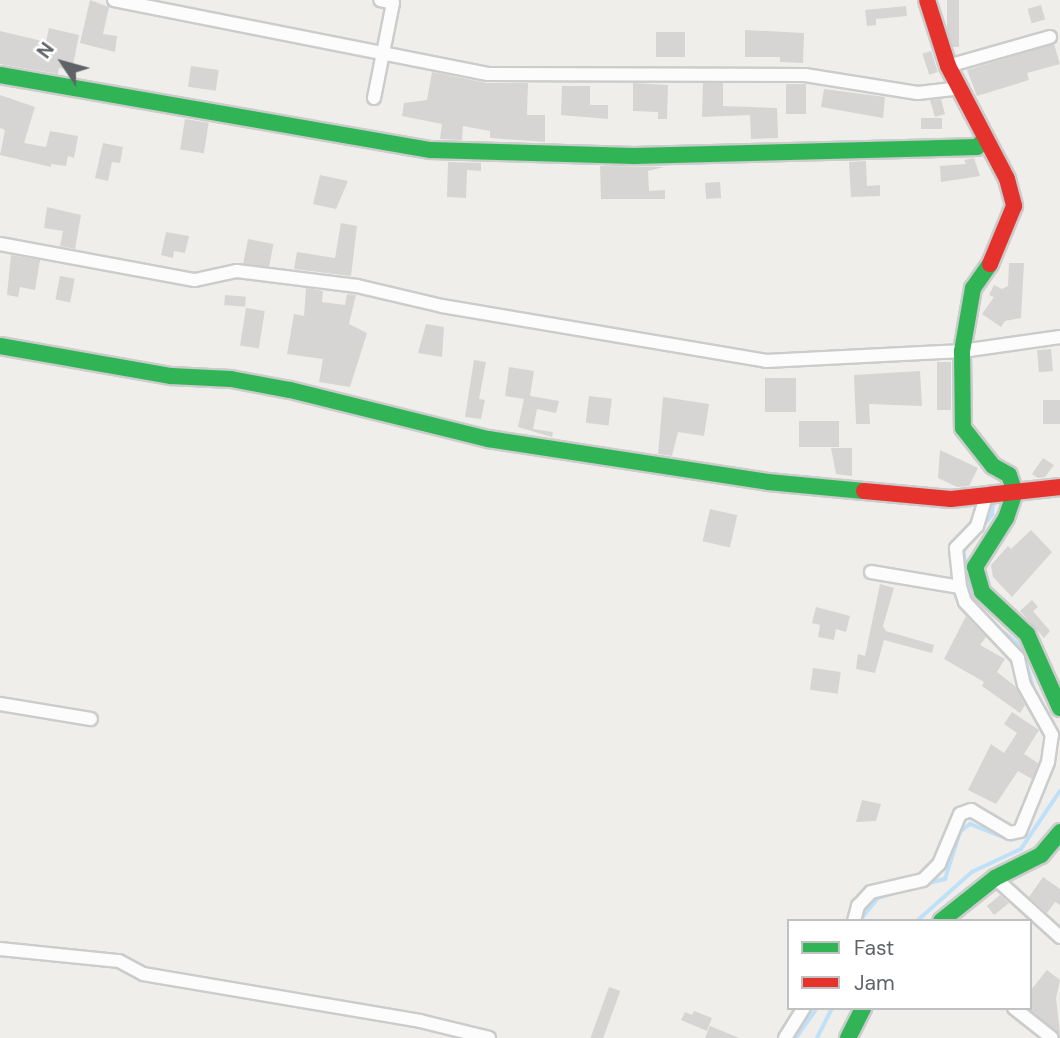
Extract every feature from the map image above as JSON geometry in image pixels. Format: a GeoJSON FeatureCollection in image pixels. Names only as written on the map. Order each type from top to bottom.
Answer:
{"type":"FeatureCollection","features":[{"type":"Feature","properties":{"kind":"street"},"geometry":{"type":"LineString","coordinates":[[114,0],[488,74],[805,75],[918,93],[962,88]]}},
{"type":"Feature","properties":{"kind":"street"},"geometry":{"type":"LineString","coordinates":[[374,98],[393,3],[380,0]]}},
{"type":"Feature","properties":{"kind":"street"},"geometry":{"type":"LineString","coordinates":[[928,0],[948,66],[962,88],[985,139],[1007,178],[1014,206],[997,255],[973,288],[962,351],[963,428],[993,466],[1009,475],[1015,492],[1006,518],[975,567],[982,592],[1027,634],[1060,708]]}},
{"type":"Feature","properties":{"kind":"street"},"geometry":{"type":"LineString","coordinates":[[948,66],[1049,37]]}},
{"type":"Feature","properties":{"kind":"street"},"geometry":{"type":"LineString","coordinates":[[0,75],[431,150],[634,156],[977,147],[985,139]]}},
{"type":"Feature","properties":{"kind":"street"},"geometry":{"type":"LineString","coordinates":[[0,244],[195,280],[237,271],[357,286],[442,306],[766,361],[962,351],[1060,337]]}},
{"type":"Feature","properties":{"kind":"street"},"geometry":{"type":"LineString","coordinates":[[0,346],[171,376],[266,385],[488,439],[768,482],[951,499],[1060,487]]}},
{"type":"Feature","properties":{"kind":"street"},"geometry":{"type":"LineString","coordinates":[[854,919],[858,905],[871,892],[923,880],[939,864],[960,814],[971,810],[1010,833],[1020,831],[1048,762],[1052,736],[1024,685],[1018,658],[965,602],[960,587],[956,548],[977,526],[986,497]]}},
{"type":"Feature","properties":{"kind":"street"},"geometry":{"type":"LineString","coordinates":[[871,572],[960,587]]}},
{"type":"Feature","properties":{"kind":"street"},"geometry":{"type":"LineString","coordinates":[[0,704],[91,719]]}},
{"type":"Feature","properties":{"kind":"street"},"geometry":{"type":"LineString","coordinates":[[944,919],[995,878],[1041,855],[1060,832]]}},
{"type":"Feature","properties":{"kind":"street"},"geometry":{"type":"LineString","coordinates":[[995,878],[1060,937]]}},
{"type":"Feature","properties":{"kind":"street"},"geometry":{"type":"LineString","coordinates":[[0,949],[119,961],[143,974],[421,1021],[489,1038]]}},
{"type":"Feature","properties":{"kind":"street"},"geometry":{"type":"LineString","coordinates":[[785,1038],[803,1010]]}},
{"type":"Feature","properties":{"kind":"street"},"geometry":{"type":"LineString","coordinates":[[848,1038],[862,1010]]}},
{"type":"Feature","properties":{"kind":"street"},"geometry":{"type":"LineString","coordinates":[[1017,1010],[1052,1038]]}},
{"type":"Feature","properties":{"kind":"building"},"geometry":{"type":"Polygon","coordinates":[[[90,0],[109,7],[103,34],[117,36],[115,52],[80,43],[90,0]]]}},
{"type":"Feature","properties":{"kind":"building"},"geometry":{"type":"Polygon","coordinates":[[[947,0],[959,0],[959,47],[947,47],[947,0]]]}},
{"type":"Feature","properties":{"kind":"building"},"geometry":{"type":"Polygon","coordinates":[[[1041,5],[1045,19],[1032,23],[1028,9],[1041,5]]]}},
{"type":"Feature","properties":{"kind":"building"},"geometry":{"type":"Polygon","coordinates":[[[906,6],[907,16],[876,19],[876,25],[867,26],[865,10],[906,6]]]}},
{"type":"Feature","properties":{"kind":"building"},"geometry":{"type":"Polygon","coordinates":[[[49,28],[79,35],[72,70],[59,68],[58,74],[0,64],[0,31],[46,42],[49,28]]]}},
{"type":"Feature","properties":{"kind":"building"},"geometry":{"type":"Polygon","coordinates":[[[745,30],[804,33],[803,63],[780,62],[780,57],[745,57],[745,30]]]}},
{"type":"Feature","properties":{"kind":"building"},"geometry":{"type":"Polygon","coordinates":[[[656,32],[685,32],[685,57],[656,57],[656,32]]]}},
{"type":"Feature","properties":{"kind":"building"},"geometry":{"type":"Polygon","coordinates":[[[1054,44],[1060,64],[1027,73],[1029,80],[977,96],[967,70],[1054,44]]]}},
{"type":"Feature","properties":{"kind":"building"},"geometry":{"type":"Polygon","coordinates":[[[931,51],[938,72],[929,75],[922,54],[931,51]]]}},
{"type":"Feature","properties":{"kind":"building"},"geometry":{"type":"Polygon","coordinates":[[[191,66],[219,70],[216,91],[188,87],[191,66]]]}},
{"type":"Feature","properties":{"kind":"building"},"geometry":{"type":"Polygon","coordinates":[[[432,72],[487,83],[528,83],[527,115],[545,115],[545,142],[490,138],[490,131],[463,126],[462,140],[440,139],[442,124],[402,116],[404,103],[427,100],[432,72]]]}},
{"type":"Feature","properties":{"kind":"building"},"geometry":{"type":"Polygon","coordinates":[[[633,83],[668,85],[667,119],[658,119],[658,112],[633,111],[633,83]]]}},
{"type":"Feature","properties":{"kind":"building"},"geometry":{"type":"Polygon","coordinates":[[[703,83],[723,83],[723,106],[777,108],[778,138],[751,139],[750,115],[702,117],[703,83]]]}},
{"type":"Feature","properties":{"kind":"building"},"geometry":{"type":"Polygon","coordinates":[[[786,84],[806,84],[806,114],[786,114],[786,84]]]}},
{"type":"Feature","properties":{"kind":"building"},"geometry":{"type":"Polygon","coordinates":[[[562,86],[590,86],[590,105],[608,105],[608,119],[561,115],[562,86]]]}},
{"type":"Feature","properties":{"kind":"building"},"geometry":{"type":"Polygon","coordinates":[[[824,89],[885,97],[883,118],[821,107],[824,89]]]}},
{"type":"Feature","properties":{"kind":"building"},"geometry":{"type":"Polygon","coordinates":[[[0,95],[35,107],[24,143],[46,147],[50,131],[78,136],[74,158],[68,156],[66,166],[51,164],[51,167],[0,155],[5,130],[0,128],[0,95]]]}},
{"type":"Feature","properties":{"kind":"building"},"geometry":{"type":"Polygon","coordinates":[[[941,99],[945,114],[935,117],[930,100],[941,99]]]}},
{"type":"Feature","properties":{"kind":"building"},"geometry":{"type":"Polygon","coordinates":[[[921,118],[942,118],[942,129],[921,129],[921,118]]]}},
{"type":"Feature","properties":{"kind":"building"},"geometry":{"type":"Polygon","coordinates":[[[185,119],[209,123],[204,153],[180,150],[185,119]]]}},
{"type":"Feature","properties":{"kind":"building"},"geometry":{"type":"Polygon","coordinates":[[[103,143],[123,147],[120,163],[112,162],[108,181],[95,178],[103,143]]]}},
{"type":"Feature","properties":{"kind":"building"},"geometry":{"type":"Polygon","coordinates":[[[974,158],[980,176],[941,182],[940,166],[966,164],[964,160],[974,158]]]}},
{"type":"Feature","properties":{"kind":"building"},"geometry":{"type":"Polygon","coordinates":[[[866,161],[867,186],[880,185],[880,196],[851,197],[849,162],[866,161]]]}},
{"type":"Feature","properties":{"kind":"building"},"geometry":{"type":"Polygon","coordinates":[[[448,162],[481,163],[481,171],[467,170],[466,198],[447,197],[448,162]]]}},
{"type":"Feature","properties":{"kind":"building"},"geometry":{"type":"Polygon","coordinates":[[[600,166],[664,167],[648,171],[649,191],[665,190],[665,199],[601,199],[600,166]]]}},
{"type":"Feature","properties":{"kind":"building"},"geometry":{"type":"Polygon","coordinates":[[[320,175],[348,181],[336,209],[313,204],[320,175]]]}},
{"type":"Feature","properties":{"kind":"building"},"geometry":{"type":"Polygon","coordinates":[[[720,182],[721,198],[706,199],[705,183],[720,182]]]}},
{"type":"Feature","properties":{"kind":"building"},"geometry":{"type":"Polygon","coordinates":[[[47,207],[81,215],[75,249],[60,246],[63,231],[44,228],[47,207]]]}},
{"type":"Feature","properties":{"kind":"building"},"geometry":{"type":"Polygon","coordinates":[[[341,223],[357,226],[351,276],[294,269],[297,252],[335,258],[341,223]]]}},
{"type":"Feature","properties":{"kind":"building"},"geometry":{"type":"Polygon","coordinates":[[[166,232],[189,236],[185,253],[174,251],[173,258],[161,255],[166,232]]]}},
{"type":"Feature","properties":{"kind":"building"},"geometry":{"type":"Polygon","coordinates":[[[248,239],[274,244],[269,269],[243,264],[248,239]]]}},
{"type":"Feature","properties":{"kind":"building"},"geometry":{"type":"Polygon","coordinates":[[[11,255],[40,260],[35,290],[20,287],[18,297],[7,295],[11,255]]]}},
{"type":"Feature","properties":{"kind":"building"},"geometry":{"type":"Polygon","coordinates":[[[1009,263],[1024,263],[1021,318],[1005,321],[1001,327],[982,314],[994,297],[989,295],[994,285],[1002,289],[1008,286],[1009,263]]]}},
{"type":"Feature","properties":{"kind":"building"},"geometry":{"type":"Polygon","coordinates":[[[60,276],[75,279],[70,302],[55,300],[60,276]]]}},
{"type":"Feature","properties":{"kind":"building"},"geometry":{"type":"Polygon","coordinates":[[[306,288],[323,291],[322,302],[345,305],[347,294],[356,295],[349,324],[367,333],[350,387],[319,382],[323,359],[287,354],[294,314],[304,316],[306,288]]]}},
{"type":"Feature","properties":{"kind":"building"},"geometry":{"type":"Polygon","coordinates":[[[225,295],[246,297],[245,307],[224,305],[225,295]]]}},
{"type":"Feature","properties":{"kind":"building"},"geometry":{"type":"Polygon","coordinates":[[[246,308],[265,311],[259,349],[240,346],[246,308]]]}},
{"type":"Feature","properties":{"kind":"building"},"geometry":{"type":"Polygon","coordinates":[[[426,324],[444,327],[442,357],[418,353],[426,324]]]}},
{"type":"Feature","properties":{"kind":"building"},"geometry":{"type":"Polygon","coordinates":[[[1051,349],[1053,371],[1039,372],[1037,350],[1051,349]]]}},
{"type":"Feature","properties":{"kind":"building"},"geometry":{"type":"Polygon","coordinates":[[[474,360],[486,362],[479,399],[485,400],[481,419],[465,417],[474,360]]]}},
{"type":"Feature","properties":{"kind":"building"},"geometry":{"type":"Polygon","coordinates":[[[937,362],[951,362],[951,410],[937,410],[937,362]]]}},
{"type":"Feature","properties":{"kind":"building"},"geometry":{"type":"Polygon","coordinates":[[[509,367],[534,371],[530,396],[559,401],[556,413],[537,409],[533,429],[553,432],[552,437],[518,427],[524,399],[505,396],[509,367]]]}},
{"type":"Feature","properties":{"kind":"building"},"geometry":{"type":"Polygon","coordinates":[[[920,371],[922,406],[869,404],[870,424],[856,424],[854,375],[920,371]]]}},
{"type":"Feature","properties":{"kind":"building"},"geometry":{"type":"Polygon","coordinates":[[[765,378],[796,378],[796,412],[765,412],[765,378]]]}},
{"type":"Feature","properties":{"kind":"building"},"geometry":{"type":"Polygon","coordinates":[[[589,396],[612,399],[609,426],[586,423],[589,396]]]}},
{"type":"Feature","properties":{"kind":"building"},"geometry":{"type":"Polygon","coordinates":[[[663,397],[709,404],[704,436],[678,432],[672,456],[658,454],[663,397]]]}},
{"type":"Feature","properties":{"kind":"building"},"geometry":{"type":"Polygon","coordinates":[[[1043,400],[1060,400],[1060,424],[1043,424],[1043,400]]]}},
{"type":"Feature","properties":{"kind":"building"},"geometry":{"type":"Polygon","coordinates":[[[799,421],[839,421],[839,447],[799,447],[799,421]]]}},
{"type":"Feature","properties":{"kind":"building"},"geometry":{"type":"Polygon","coordinates":[[[831,448],[852,448],[852,476],[836,474],[831,448]]]}},
{"type":"Feature","properties":{"kind":"building"},"geometry":{"type":"Polygon","coordinates":[[[940,450],[978,468],[969,486],[957,487],[938,478],[940,450]]]}},
{"type":"Feature","properties":{"kind":"building"},"geometry":{"type":"Polygon","coordinates":[[[1043,458],[1054,465],[1045,477],[1038,478],[1032,474],[1043,458]]]}},
{"type":"Feature","properties":{"kind":"building"},"geometry":{"type":"Polygon","coordinates":[[[710,509],[737,515],[730,547],[703,541],[710,509]]]}},
{"type":"Feature","properties":{"kind":"building"},"geometry":{"type":"Polygon","coordinates":[[[1031,530],[1052,552],[1012,597],[993,577],[991,565],[1008,546],[1011,549],[1031,530]]]}},
{"type":"Feature","properties":{"kind":"building"},"geometry":{"type":"Polygon","coordinates":[[[880,584],[894,588],[883,626],[886,631],[934,645],[932,653],[884,640],[875,673],[856,669],[858,654],[865,656],[880,584]]]}},
{"type":"Feature","properties":{"kind":"building"},"geometry":{"type":"Polygon","coordinates":[[[1032,600],[1038,607],[1033,611],[1050,631],[1044,638],[1020,611],[1032,600]]]}},
{"type":"Feature","properties":{"kind":"building"},"geometry":{"type":"Polygon","coordinates":[[[816,607],[850,616],[846,632],[836,629],[834,640],[818,637],[820,625],[812,623],[816,607]]]}},
{"type":"Feature","properties":{"kind":"building"},"geometry":{"type":"Polygon","coordinates":[[[966,616],[986,637],[980,645],[1005,659],[997,672],[1015,686],[1025,705],[1020,713],[982,686],[984,682],[944,659],[966,616]]]}},
{"type":"Feature","properties":{"kind":"building"},"geometry":{"type":"Polygon","coordinates":[[[813,668],[841,672],[838,694],[810,690],[813,668]]]}},
{"type":"Feature","properties":{"kind":"building"},"geometry":{"type":"Polygon","coordinates":[[[1012,712],[1039,730],[1024,754],[1038,763],[1032,779],[1018,771],[996,804],[968,790],[991,744],[1004,753],[1017,733],[1004,724],[1012,712]]]}},
{"type":"Feature","properties":{"kind":"building"},"geometry":{"type":"Polygon","coordinates":[[[862,800],[881,804],[876,821],[856,822],[862,800]]]}},
{"type":"Feature","properties":{"kind":"building"},"geometry":{"type":"Polygon","coordinates":[[[1043,877],[1060,889],[1060,905],[1055,902],[1047,913],[1029,897],[1043,877]]]}},
{"type":"Feature","properties":{"kind":"building"},"geometry":{"type":"Polygon","coordinates":[[[1000,895],[1009,903],[994,915],[987,906],[1000,895]]]}},
{"type":"Feature","properties":{"kind":"building"},"geometry":{"type":"Polygon","coordinates":[[[1047,970],[1060,980],[1056,998],[1060,1034],[1030,1010],[1032,989],[1047,970]]]}},
{"type":"Feature","properties":{"kind":"building"},"geometry":{"type":"Polygon","coordinates":[[[609,987],[620,991],[603,1038],[591,1038],[609,987]]]}},
{"type":"Feature","properties":{"kind":"building"},"geometry":{"type":"Polygon","coordinates":[[[694,1011],[712,1018],[707,1031],[681,1020],[685,1012],[692,1015],[694,1011]]]}},
{"type":"Feature","properties":{"kind":"building"},"geometry":{"type":"Polygon","coordinates":[[[710,1026],[739,1038],[705,1038],[710,1026]]]}},
{"type":"Feature","properties":{"kind":"waterway"},"geometry":{"type":"LineString","coordinates":[[982,527],[992,515],[993,500]]}},
{"type":"Feature","properties":{"kind":"waterway"},"geometry":{"type":"LineString","coordinates":[[970,541],[964,552],[970,594],[979,609]]}},
{"type":"Feature","properties":{"kind":"waterway"},"geometry":{"type":"LineString","coordinates":[[994,624],[1022,647],[1036,696]]}},
{"type":"Feature","properties":{"kind":"waterway"},"geometry":{"type":"LineString","coordinates":[[925,884],[945,879],[960,832],[970,824],[1011,840],[1025,835],[1047,778]]}},
{"type":"Feature","properties":{"kind":"waterway"},"geometry":{"type":"LineString","coordinates":[[919,919],[972,872],[1021,849],[1060,791]]}},
{"type":"Feature","properties":{"kind":"waterway"},"geometry":{"type":"LineString","coordinates":[[861,919],[878,898],[904,890]]}},
{"type":"Feature","properties":{"kind":"waterway"},"geometry":{"type":"LineString","coordinates":[[796,1038],[816,1010]]}},
{"type":"Feature","properties":{"kind":"waterway"},"geometry":{"type":"LineString","coordinates":[[817,1038],[831,1010]]}},
{"type":"Feature","properties":{"kind":"traffic: fast"},"geometry":{"type":"LineString","coordinates":[[0,75],[431,150],[634,156],[977,147],[985,139]]}},
{"type":"Feature","properties":{"kind":"traffic: fast"},"geometry":{"type":"LineString","coordinates":[[990,264],[973,288],[962,351],[963,428],[993,466],[1009,475],[1015,492],[1006,518],[975,567],[982,592],[1027,634],[1060,708]]}},
{"type":"Feature","properties":{"kind":"traffic: fast"},"geometry":{"type":"LineString","coordinates":[[0,346],[171,376],[231,379],[290,390],[488,439],[768,482],[864,491]]}},
{"type":"Feature","properties":{"kind":"traffic: fast"},"geometry":{"type":"LineString","coordinates":[[944,919],[995,878],[1041,855],[1060,832]]}},
{"type":"Feature","properties":{"kind":"traffic: fast"},"geometry":{"type":"LineString","coordinates":[[848,1038],[862,1010]]}},
{"type":"Feature","properties":{"kind":"traffic: jam"},"geometry":{"type":"LineString","coordinates":[[927,0],[948,66],[1007,179],[1014,206],[990,264]]}},
{"type":"Feature","properties":{"kind":"traffic: jam"},"geometry":{"type":"LineString","coordinates":[[864,491],[951,499],[1060,487]]}}]}
